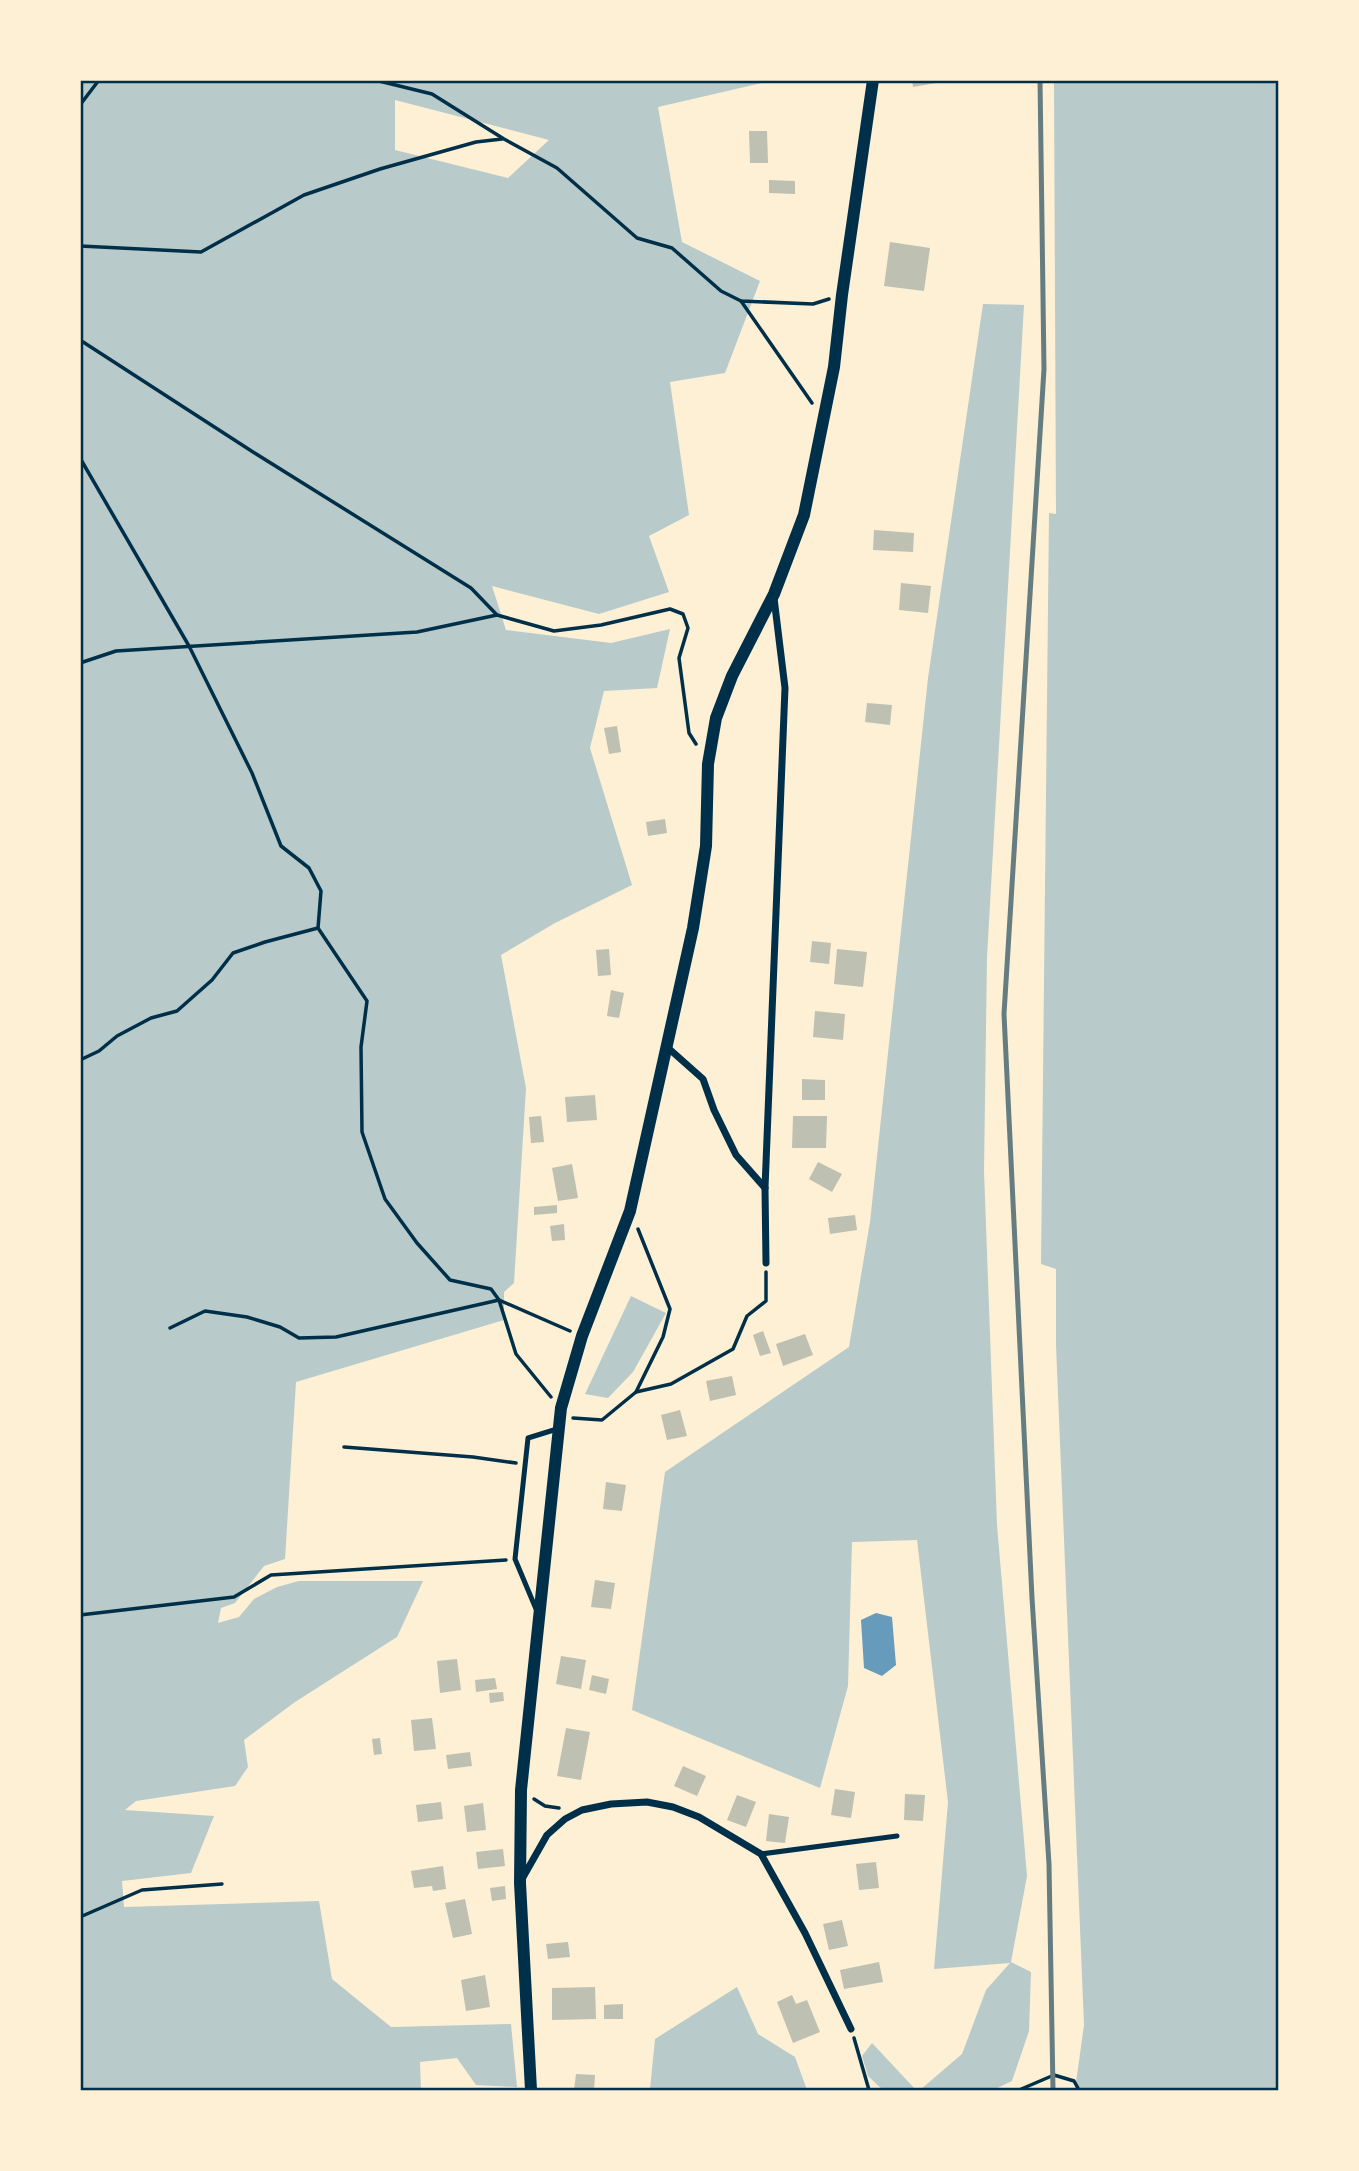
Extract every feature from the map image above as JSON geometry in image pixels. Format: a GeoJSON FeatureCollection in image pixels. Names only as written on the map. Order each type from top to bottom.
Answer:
{"type":"FeatureCollection","features":[{"type":"Feature","properties":{"kind":"street"},"geometry":{"type":"LineString","coordinates":[[531,2091],[520,1883],[521,1790],[559,1418],[582,1336],[631,1211],[693,928],[706,846],[708,764],[716,718],[732,676],[774,594],[804,515],[834,367],[873,80]]}},
{"type":"Feature","properties":{"kind":"street"},"geometry":{"type":"LineString","coordinates":[[766,1263],[765,1188],[785,688],[774,594]]}},
{"type":"Feature","properties":{"kind":"street"},"geometry":{"type":"LineString","coordinates":[[666,1047],[703,1079],[714,1110],[736,1155],[765,1188]]}},
{"type":"Feature","properties":{"kind":"street"},"geometry":{"type":"LineString","coordinates":[[520,1883],[547,1835],[565,1819],[582,1810],[611,1804],[647,1802],[673,1807],[699,1817],[761,1854],[805,1933],[851,2029]]}},
{"type":"Feature","properties":{"kind":"lane"},"geometry":{"type":"LineString","coordinates":[[538,1613],[515,1559],[525,1464],[528,1438],[559,1418]]}},
{"type":"Feature","properties":{"kind":"lane"},"geometry":{"type":"LineString","coordinates":[[761,1854],[897,1836]]}},
{"type":"Feature","properties":{"kind":"path"},"geometry":{"type":"LineString","coordinates":[[80,105],[99,80]]}},
{"type":"Feature","properties":{"kind":"path"},"geometry":{"type":"LineString","coordinates":[[375,80],[432,94],[557,168],[637,238],[672,248],[720,291],[741,301],[813,303],[842,295]]}},
{"type":"Feature","properties":{"kind":"path"},"geometry":{"type":"LineString","coordinates":[[80,246],[201,252],[304,195],[380,169],[476,142],[504,139]]}},
{"type":"Feature","properties":{"kind":"path"},"geometry":{"type":"LineString","coordinates":[[741,301],[822,417]]}},
{"type":"Feature","properties":{"kind":"path"},"geometry":{"type":"LineString","coordinates":[[80,340],[253,452],[471,587],[497,615]]}},
{"type":"Feature","properties":{"kind":"path"},"geometry":{"type":"LineString","coordinates":[[80,458],[189,646],[252,773],[281,846],[309,868],[321,891],[318,928],[367,1001],[361,1046],[362,1132],[385,1199],[450,1280],[491,1289],[499,1300],[516,1354],[559,1418],[602,1420],[636,1392],[663,1337],[670,1309],[631,1211]]}},
{"type":"Feature","properties":{"kind":"path"},"geometry":{"type":"LineString","coordinates":[[80,663],[116,650],[417,632],[497,615],[554,631],[601,625],[670,609],[683,614],[688,628],[679,658],[689,733],[708,764]]}},
{"type":"Feature","properties":{"kind":"path"},"geometry":{"type":"LineString","coordinates":[[80,1060],[151,1018],[177,1011],[212,980],[233,953],[276,938],[318,928]]}},
{"type":"Feature","properties":{"kind":"path"},"geometry":{"type":"LineString","coordinates":[[636,1392],[671,1384],[733,1349],[747,1316],[766,1301],[766,1263]]}},
{"type":"Feature","properties":{"kind":"path"},"geometry":{"type":"LineString","coordinates":[[170,1328],[205,1311],[247,1317],[280,1327],[299,1338],[336,1337],[499,1300],[582,1336]]}},
{"type":"Feature","properties":{"kind":"path"},"geometry":{"type":"LineString","coordinates":[[344,1447],[473,1457],[525,1464]]}},
{"type":"Feature","properties":{"kind":"path"},"geometry":{"type":"LineString","coordinates":[[80,1615],[234,1597],[271,1575],[515,1559]]}},
{"type":"Feature","properties":{"kind":"path"},"geometry":{"type":"LineString","coordinates":[[521,1790],[545,1806],[582,1810]]}},
{"type":"Feature","properties":{"kind":"path"},"geometry":{"type":"LineString","coordinates":[[80,1917],[142,1890],[222,1884]]}},
{"type":"Feature","properties":{"kind":"path"},"geometry":{"type":"LineString","coordinates":[[851,2029],[869,2091]]}},
{"type":"Feature","properties":{"kind":"path"},"geometry":{"type":"LineString","coordinates":[[1019,2091],[1054,2075],[1074,2081],[1079,2091]]}},
{"type":"Feature","properties":{"kind":"shaded area"},"geometry":{"type":"Polygon","coordinates":[[[80,81],[771,81],[658,107],[682,242],[760,281],[725,373],[670,382],[689,515],[649,536],[669,592],[599,614],[492,586],[506,630],[611,643],[670,629],[657,688],[604,691],[590,748],[632,885],[555,923],[501,955],[526,1088],[514,1283],[504,1292],[504,1320],[296,1382],[285,1559],[264,1566],[235,1603],[221,1608],[218,1623],[239,1617],[254,1599],[277,1587],[299,1581],[423,1581],[397,1637],[295,1702],[244,1740],[248,1767],[235,1786],[136,1801],[125,1810],[214,1816],[191,1873],[122,1881],[124,1907],[319,1901],[332,1979],[391,2027],[511,2024],[517,2087],[476,2085],[457,2058],[420,2062],[421,2090],[81,2090],[80,81]],[[395,100],[395,150],[508,178],[549,140],[395,100]]]}},
{"type":"Feature","properties":{"kind":"shaded area"},"geometry":{"type":"Polygon","coordinates":[[[1054,81],[1278,81],[1278,2090],[1075,2090],[1084,2025],[1056,1345],[1056,1269],[1041,1264],[1049,513],[1056,514],[1054,81]]]}},
{"type":"Feature","properties":{"kind":"shaded area"},"geometry":{"type":"Polygon","coordinates":[[[983,304],[1024,305],[987,957],[984,1171],[997,1525],[1027,1876],[1011,1962],[1031,1972],[1029,2031],[1012,2081],[993,2090],[920,2090],[962,2054],[986,1990],[1010,1963],[934,1969],[948,1802],[917,1540],[852,1542],[848,1686],[820,1788],[632,1710],[665,1472],[849,1347],[870,1222],[928,678],[983,304]]]}},
{"type":"Feature","properties":{"kind":"shaded area"},"geometry":{"type":"Polygon","coordinates":[[[631,1296],[666,1313],[633,1372],[608,1398],[585,1394],[631,1296]]]}},
{"type":"Feature","properties":{"kind":"shaded area"},"geometry":{"type":"Polygon","coordinates":[[[737,1987],[758,2034],[795,2057],[807,2090],[650,2089],[655,2039],[737,1987]]]}},
{"type":"Feature","properties":{"kind":"shaded area"},"geometry":{"type":"Polygon","coordinates":[[[872,2043],[916,2090],[883,2090],[868,2076],[862,2056],[872,2043]]]}},
{"type":"Feature","properties":{"kind":"water"},"geometry":{"type":"Polygon","coordinates":[[[876,1613],[892,1617],[896,1665],[882,1676],[864,1668],[861,1620],[876,1613]]]}},
{"type":"Feature","properties":{"kind":"building"},"geometry":{"type":"Polygon","coordinates":[[[912,80],[942,80],[942,82],[913,87],[912,80]]]}},
{"type":"Feature","properties":{"kind":"building"},"geometry":{"type":"Polygon","coordinates":[[[749,131],[767,131],[768,163],[750,163],[749,131]]]}},
{"type":"Feature","properties":{"kind":"building"},"geometry":{"type":"Polygon","coordinates":[[[769,180],[795,181],[795,194],[769,193],[769,180]]]}},
{"type":"Feature","properties":{"kind":"building"},"geometry":{"type":"Polygon","coordinates":[[[890,242],[930,248],[924,291],[884,286],[890,242]]]}},
{"type":"Feature","properties":{"kind":"building"},"geometry":{"type":"Polygon","coordinates":[[[874,530],[914,533],[913,552],[873,550],[874,530]]]}},
{"type":"Feature","properties":{"kind":"building"},"geometry":{"type":"Polygon","coordinates":[[[901,583],[931,586],[928,613],[899,610],[901,583]]]}},
{"type":"Feature","properties":{"kind":"building"},"geometry":{"type":"Polygon","coordinates":[[[867,703],[892,705],[890,725],[865,722],[867,703]]]}},
{"type":"Feature","properties":{"kind":"building"},"geometry":{"type":"Polygon","coordinates":[[[617,726],[621,752],[609,754],[604,728],[617,726]]]}},
{"type":"Feature","properties":{"kind":"building"},"geometry":{"type":"Polygon","coordinates":[[[665,819],[667,833],[648,836],[646,822],[665,819]]]}},
{"type":"Feature","properties":{"kind":"building"},"geometry":{"type":"Polygon","coordinates":[[[812,941],[831,943],[829,964],[810,962],[812,941]]]}},
{"type":"Feature","properties":{"kind":"building"},"geometry":{"type":"Polygon","coordinates":[[[609,949],[611,975],[598,976],[596,950],[609,949]]]}},
{"type":"Feature","properties":{"kind":"building"},"geometry":{"type":"Polygon","coordinates":[[[837,949],[867,952],[863,987],[834,984],[837,949]]]}},
{"type":"Feature","properties":{"kind":"building"},"geometry":{"type":"Polygon","coordinates":[[[611,990],[624,993],[619,1018],[607,1016],[611,990]]]}},
{"type":"Feature","properties":{"kind":"building"},"geometry":{"type":"Polygon","coordinates":[[[815,1011],[845,1014],[843,1040],[813,1037],[815,1011]]]}},
{"type":"Feature","properties":{"kind":"building"},"geometry":{"type":"Polygon","coordinates":[[[802,1079],[825,1080],[825,1100],[802,1100],[802,1079]]]}},
{"type":"Feature","properties":{"kind":"building"},"geometry":{"type":"Polygon","coordinates":[[[595,1095],[597,1120],[567,1122],[565,1097],[595,1095]]]}},
{"type":"Feature","properties":{"kind":"building"},"geometry":{"type":"Polygon","coordinates":[[[541,1116],[544,1142],[531,1143],[529,1117],[541,1116]]]}},
{"type":"Feature","properties":{"kind":"building"},"geometry":{"type":"Polygon","coordinates":[[[793,1116],[827,1116],[826,1148],[792,1148],[793,1116]]]}},
{"type":"Feature","properties":{"kind":"building"},"geometry":{"type":"Polygon","coordinates":[[[818,1162],[842,1174],[832,1192],[809,1179],[818,1162]]]}},
{"type":"Feature","properties":{"kind":"building"},"geometry":{"type":"Polygon","coordinates":[[[572,1164],[578,1198],[558,1201],[552,1168],[572,1164]]]}},
{"type":"Feature","properties":{"kind":"building"},"geometry":{"type":"Polygon","coordinates":[[[557,1205],[557,1213],[534,1215],[534,1207],[557,1205]]]}},
{"type":"Feature","properties":{"kind":"building"},"geometry":{"type":"Polygon","coordinates":[[[855,1215],[857,1230],[830,1234],[828,1218],[855,1215]]]}},
{"type":"Feature","properties":{"kind":"building"},"geometry":{"type":"Polygon","coordinates":[[[564,1224],[565,1240],[552,1241],[550,1226],[564,1224]]]}},
{"type":"Feature","properties":{"kind":"building"},"geometry":{"type":"Polygon","coordinates":[[[763,1331],[771,1353],[760,1356],[753,1335],[763,1331]]]}},
{"type":"Feature","properties":{"kind":"building"},"geometry":{"type":"Polygon","coordinates":[[[805,1334],[813,1355],[783,1366],[776,1344],[805,1334]]]}},
{"type":"Feature","properties":{"kind":"building"},"geometry":{"type":"Polygon","coordinates":[[[732,1376],[736,1395],[710,1401],[706,1381],[732,1376]]]}},
{"type":"Feature","properties":{"kind":"building"},"geometry":{"type":"Polygon","coordinates":[[[680,1410],[687,1436],[667,1440],[661,1415],[680,1410]]]}},
{"type":"Feature","properties":{"kind":"building"},"geometry":{"type":"Polygon","coordinates":[[[606,1482],[626,1485],[622,1511],[603,1509],[606,1482]]]}},
{"type":"Feature","properties":{"kind":"building"},"geometry":{"type":"Polygon","coordinates":[[[595,1580],[615,1583],[611,1609],[591,1607],[595,1580]]]}},
{"type":"Feature","properties":{"kind":"building"},"geometry":{"type":"Polygon","coordinates":[[[561,1656],[586,1660],[581,1689],[556,1684],[561,1656]]]}},
{"type":"Feature","properties":{"kind":"building"},"geometry":{"type":"Polygon","coordinates":[[[457,1659],[461,1690],[440,1693],[437,1661],[457,1659]]]}},
{"type":"Feature","properties":{"kind":"building"},"geometry":{"type":"Polygon","coordinates":[[[592,1675],[609,1679],[606,1694],[589,1690],[592,1675]]]}},
{"type":"Feature","properties":{"kind":"building"},"geometry":{"type":"Polygon","coordinates":[[[495,1678],[497,1689],[476,1692],[475,1680],[495,1678]]]}},
{"type":"Feature","properties":{"kind":"building"},"geometry":{"type":"Polygon","coordinates":[[[503,1692],[504,1701],[490,1703],[489,1693],[503,1692]]]}},
{"type":"Feature","properties":{"kind":"building"},"geometry":{"type":"Polygon","coordinates":[[[432,1718],[436,1749],[414,1751],[411,1720],[432,1718]]]}},
{"type":"Feature","properties":{"kind":"building"},"geometry":{"type":"Polygon","coordinates":[[[566,1728],[590,1732],[581,1780],[557,1776],[566,1728]]]}},
{"type":"Feature","properties":{"kind":"building"},"geometry":{"type":"Polygon","coordinates":[[[380,1738],[382,1754],[374,1755],[372,1739],[380,1738]]]}},
{"type":"Feature","properties":{"kind":"building"},"geometry":{"type":"Polygon","coordinates":[[[470,1752],[472,1766],[448,1769],[446,1755],[470,1752]]]}},
{"type":"Feature","properties":{"kind":"building"},"geometry":{"type":"Polygon","coordinates":[[[683,1766],[706,1776],[697,1796],[674,1786],[683,1766]]]}},
{"type":"Feature","properties":{"kind":"building"},"geometry":{"type":"Polygon","coordinates":[[[835,1789],[855,1792],[851,1818],[831,1815],[835,1789]]]}},
{"type":"Feature","properties":{"kind":"building"},"geometry":{"type":"Polygon","coordinates":[[[905,1794],[925,1795],[923,1821],[904,1820],[905,1794]]]}},
{"type":"Feature","properties":{"kind":"building"},"geometry":{"type":"Polygon","coordinates":[[[737,1795],[756,1802],[746,1827],[727,1820],[737,1795]]]}},
{"type":"Feature","properties":{"kind":"building"},"geometry":{"type":"Polygon","coordinates":[[[441,1802],[443,1819],[418,1822],[416,1805],[441,1802]]]}},
{"type":"Feature","properties":{"kind":"building"},"geometry":{"type":"Polygon","coordinates":[[[483,1803],[486,1830],[467,1832],[464,1806],[483,1803]]]}},
{"type":"Feature","properties":{"kind":"building"},"geometry":{"type":"Polygon","coordinates":[[[769,1814],[789,1817],[785,1843],[766,1841],[769,1814]]]}},
{"type":"Feature","properties":{"kind":"building"},"geometry":{"type":"Polygon","coordinates":[[[503,1849],[505,1866],[478,1869],[476,1852],[503,1849]]]}},
{"type":"Feature","properties":{"kind":"building"},"geometry":{"type":"Polygon","coordinates":[[[876,1862],[879,1888],[859,1890],[856,1864],[876,1862]]]}},
{"type":"Feature","properties":{"kind":"building"},"geometry":{"type":"Polygon","coordinates":[[[443,1866],[446,1889],[433,1891],[432,1886],[414,1888],[411,1871],[443,1866]]]}},
{"type":"Feature","properties":{"kind":"building"},"geometry":{"type":"Polygon","coordinates":[[[505,1886],[506,1899],[492,1901],[490,1888],[505,1886]]]}},
{"type":"Feature","properties":{"kind":"building"},"geometry":{"type":"Polygon","coordinates":[[[465,1899],[472,1934],[453,1938],[445,1903],[465,1899]]]}},
{"type":"Feature","properties":{"kind":"building"},"geometry":{"type":"Polygon","coordinates":[[[842,1920],[848,1946],[829,1950],[823,1924],[842,1920]]]}},
{"type":"Feature","properties":{"kind":"building"},"geometry":{"type":"Polygon","coordinates":[[[568,1942],[570,1957],[548,1959],[546,1944],[568,1942]]]}},
{"type":"Feature","properties":{"kind":"building"},"geometry":{"type":"Polygon","coordinates":[[[879,1962],[883,1982],[844,1989],[840,1970],[879,1962]]]}},
{"type":"Feature","properties":{"kind":"building"},"geometry":{"type":"Polygon","coordinates":[[[485,1975],[490,2007],[466,2011],[461,1980],[485,1975]]]}},
{"type":"Feature","properties":{"kind":"building"},"geometry":{"type":"Polygon","coordinates":[[[595,1987],[596,2019],[552,2020],[552,1988],[595,1987]]]}},
{"type":"Feature","properties":{"kind":"building"},"geometry":{"type":"Polygon","coordinates":[[[792,1995],[796,2004],[807,2000],[820,2032],[793,2043],[777,2002],[792,1995]]]}},
{"type":"Feature","properties":{"kind":"building"},"geometry":{"type":"Polygon","coordinates":[[[623,2004],[623,2019],[604,2019],[604,2005],[623,2004]]]}},
{"type":"Feature","properties":{"kind":"building"},"geometry":{"type":"Polygon","coordinates":[[[576,2074],[595,2075],[594,2090],[574,2090],[576,2074]]]}},
{"type":"Feature","properties":{"kind":"railway"},"geometry":{"type":"LineString","coordinates":[[1040,80],[1044,369],[1004,1014],[1032,1598],[1049,1864],[1053,2090]]}}]}
